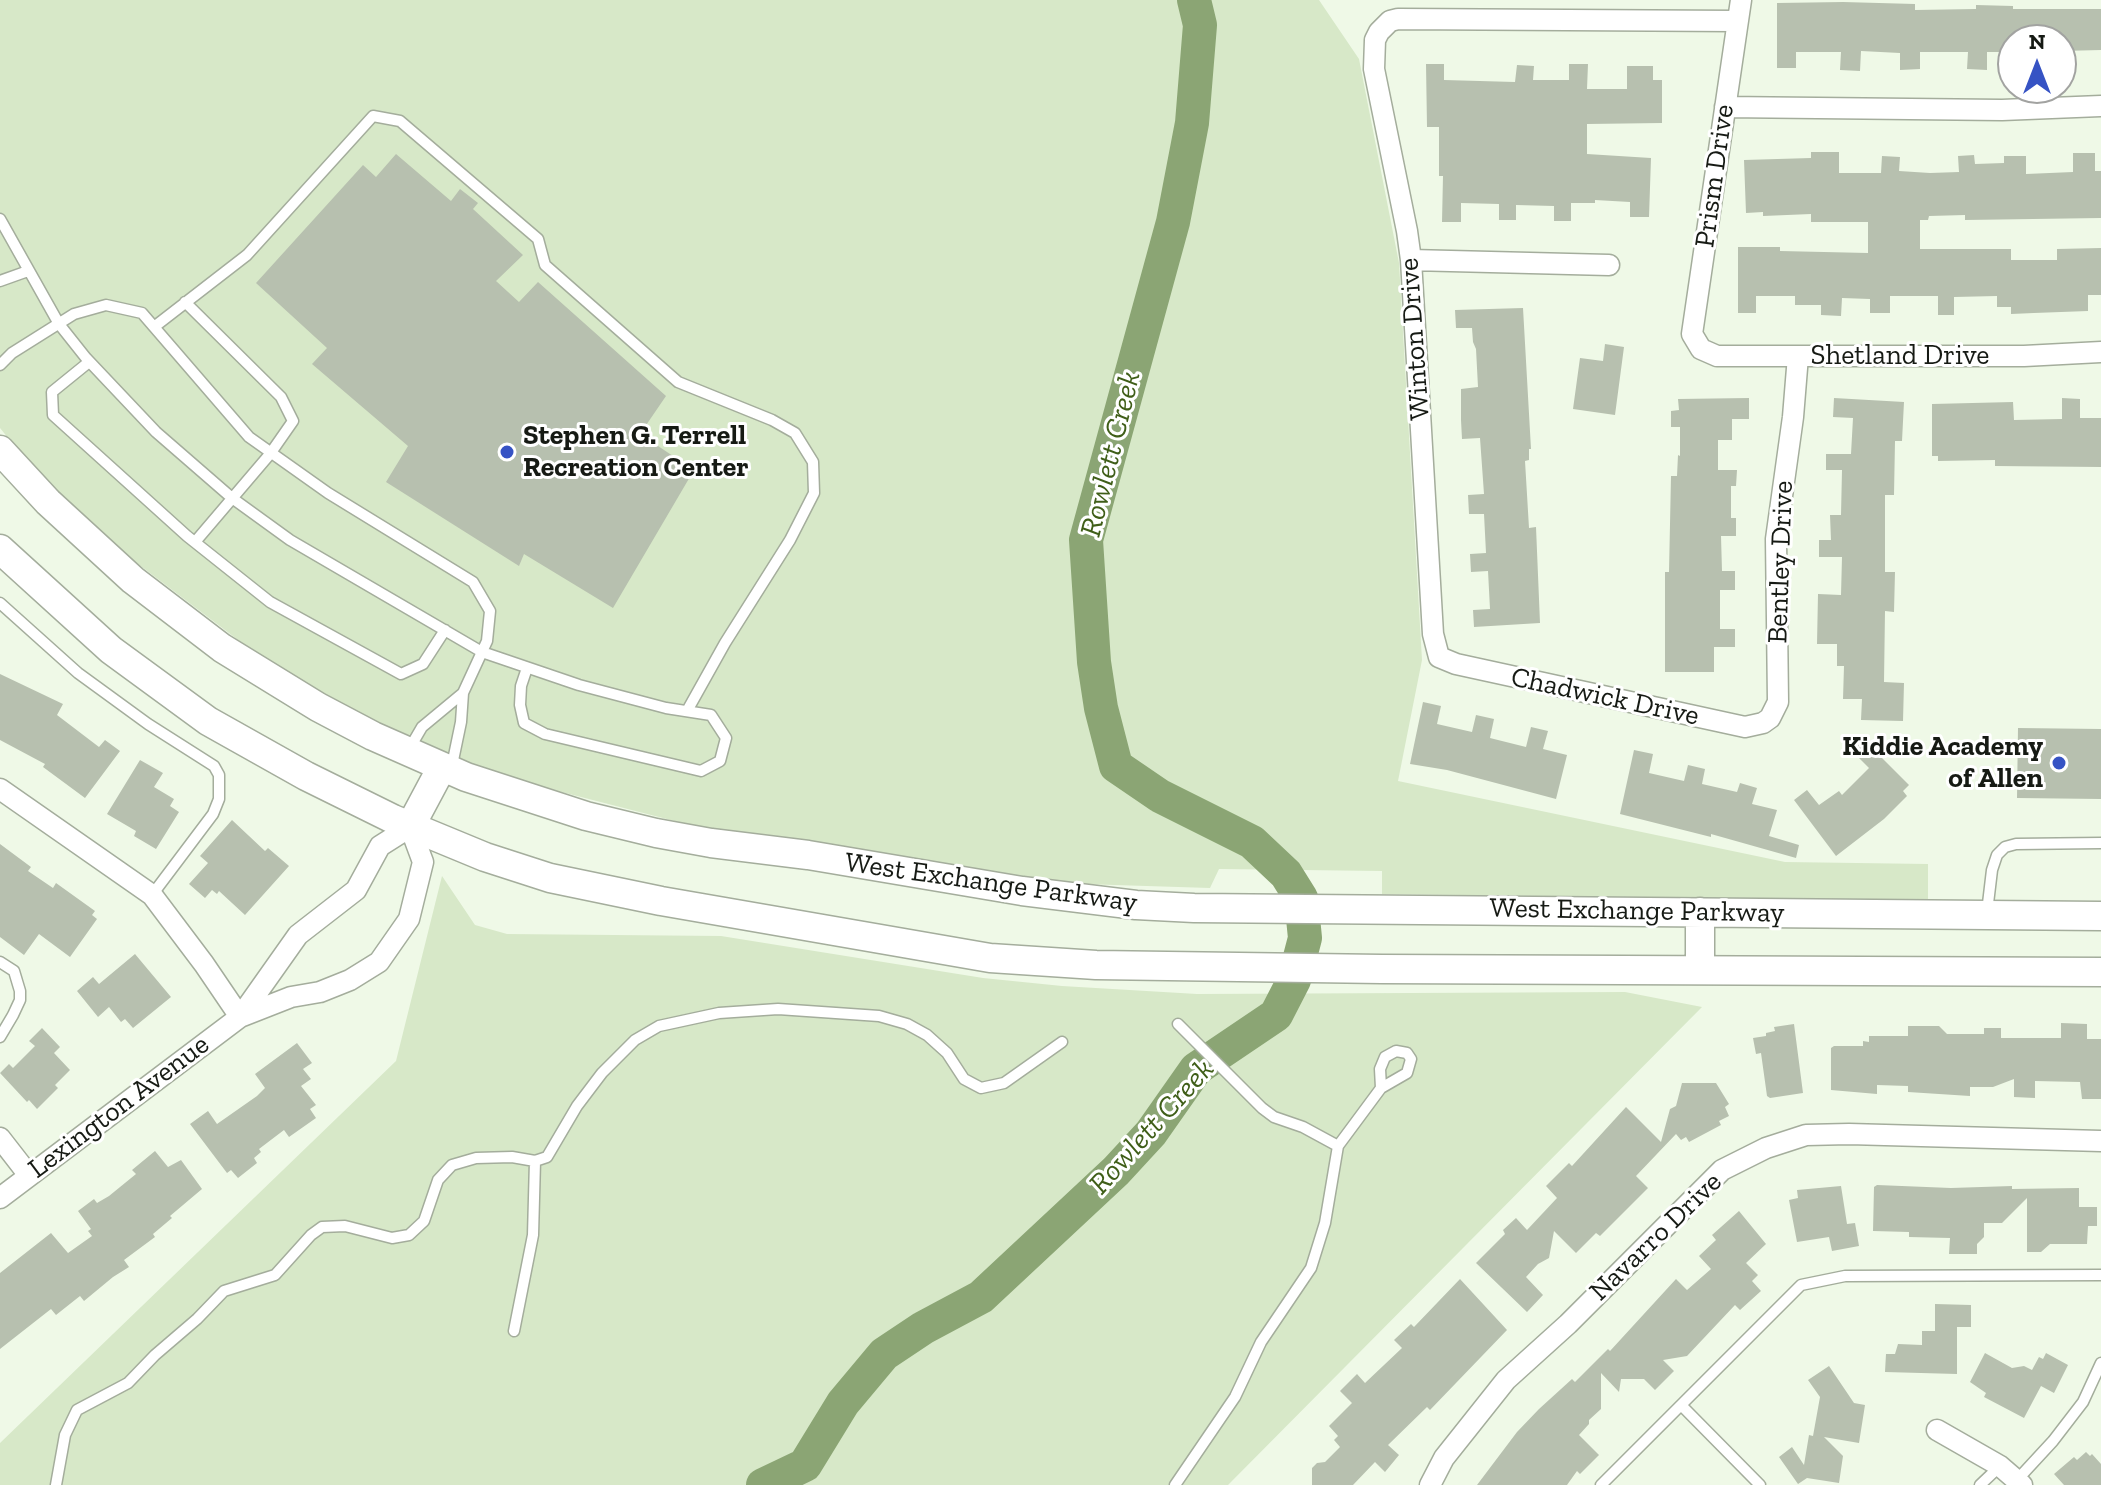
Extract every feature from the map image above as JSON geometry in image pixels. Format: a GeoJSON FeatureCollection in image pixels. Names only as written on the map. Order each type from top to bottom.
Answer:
{"type":"FeatureCollection","features":[{"type":"Feature","properties":{"kind":"main road","name":"West Exchange Parkway"},"geometry":{"type":"LineString","coordinates":[[0,450],[91,544],[176,614],[273,680],[318,707],[446,769],[586,816],[711,843],[808,855],[1022,891],[1136,905],[2101,916]]}},
{"type":"Feature","properties":{"kind":"main road","name":"West Exchange Parkway"},"geometry":{"type":"LineString","coordinates":[[0,549],[111,650],[208,721],[306,776],[410,827],[485,857],[550,878],[737,915],[990,958],[1197,968],[2101,972]]}},
{"type":"Feature","properties":{"kind":"main road"},"geometry":{"type":"LineString","coordinates":[[410,827],[446,769]]}},
{"type":"Feature","properties":{"kind":"main road"},"geometry":{"type":"LineString","coordinates":[[1700,912],[1700,969]]}},
{"type":"Feature","properties":{"kind":"street","name":"Prism Drive"},"geometry":{"type":"LineString","coordinates":[[1701,349],[1692,334],[1741,0]]}},
{"type":"Feature","properties":{"kind":"street","name":"Winton Drive"},"geometry":{"type":"LineString","coordinates":[[1439,657],[1433,634],[1411,260],[1374,69],[1375,40],[1384,26],[1398,19],[1736,21]]}},
{"type":"Feature","properties":{"kind":"street"},"geometry":{"type":"LineString","coordinates":[[1725,107],[2002,110],[2101,106]]}},
{"type":"Feature","properties":{"kind":"street"},"geometry":{"type":"LineString","coordinates":[[1411,260],[1609,265]]}},
{"type":"Feature","properties":{"kind":"street","name":"Shetland Drive"},"geometry":{"type":"LineString","coordinates":[[1701,349],[1717,356],[2024,356],[2101,352]]}},
{"type":"Feature","properties":{"kind":"street","name":"Bentley Drive"},"geometry":{"type":"LineString","coordinates":[[1770,718],[1778,702],[1776,539],[1798,356]]}},
{"type":"Feature","properties":{"kind":"street","name":"Chadwick Drive"},"geometry":{"type":"LineString","coordinates":[[1439,657],[1456,664],[1745,727],[1770,718]]}},
{"type":"Feature","properties":{"kind":"street"},"geometry":{"type":"LineString","coordinates":[[0,789],[152,895],[240,1017]]}},
{"type":"Feature","properties":{"kind":"street","name":"Lexington Avenue"},"geometry":{"type":"LineString","coordinates":[[0,1198],[240,1017],[291,997],[320,992],[379,962],[409,919],[423,862],[410,827],[380,846],[356,890],[298,935],[240,1017]]}},
{"type":"Feature","properties":{"kind":"street","name":"Navarro Drive"},"geometry":{"type":"LineString","coordinates":[[1430,1485],[1444,1458],[1506,1380],[1568,1324],[1722,1170],[1766,1148],[1806,1135],[2101,1141]]}},
{"type":"Feature","properties":{"kind":"street"},"geometry":{"type":"LineString","coordinates":[[0,1138],[28,1174]]}},
{"type":"Feature","properties":{"kind":"street"},"geometry":{"type":"LineString","coordinates":[[1937,1430],[2000,1466],[2020,1482]]}},
{"type":"Feature","properties":{"kind":"lane"},"geometry":{"type":"LineString","coordinates":[[154,327],[247,255],[373,116],[400,121],[538,239],[545,265],[678,382],[772,420],[795,433],[813,462],[814,493],[790,540],[725,643],[687,711]]}},
{"type":"Feature","properties":{"kind":"lane"},"geometry":{"type":"LineString","coordinates":[[0,219],[59,324],[89,362],[156,432],[232,498],[290,540],[482,652],[579,685],[711,715],[726,738],[720,761],[701,771],[545,734],[524,723],[520,705],[521,686],[527,668]]}},
{"type":"Feature","properties":{"kind":"lane"},"geometry":{"type":"LineString","coordinates":[[0,281],[28,271]]}},
{"type":"Feature","properties":{"kind":"lane"},"geometry":{"type":"LineString","coordinates":[[185,302],[281,397],[293,421],[270,454],[195,542]]}},
{"type":"Feature","properties":{"kind":"lane"},"geometry":{"type":"LineString","coordinates":[[0,365],[12,353],[74,314],[106,305],[142,313],[249,437],[328,493],[473,582],[490,611],[487,641],[463,693],[461,722],[446,769]]}},
{"type":"Feature","properties":{"kind":"lane"},"geometry":{"type":"LineString","coordinates":[[89,362],[52,392],[53,415],[195,542],[270,602],[401,674],[423,664],[445,630]]}},
{"type":"Feature","properties":{"kind":"lane"},"geometry":{"type":"LineString","coordinates":[[0,603],[78,673],[148,724],[214,766],[219,775],[219,799],[213,814],[152,895]]}},
{"type":"Feature","properties":{"kind":"lane"},"geometry":{"type":"LineString","coordinates":[[407,752],[422,727],[463,693]]}},
{"type":"Feature","properties":{"kind":"lane"},"geometry":{"type":"LineString","coordinates":[[1986,915],[1992,870],[1997,855],[2005,847],[2016,844],[2101,843]]}},
{"type":"Feature","properties":{"kind":"lane"},"geometry":{"type":"LineString","coordinates":[[0,962],[14,971],[20,1000],[0,1037]]}},
{"type":"Feature","properties":{"kind":"lane"},"geometry":{"type":"LineString","coordinates":[[56,1485],[65,1435],[77,1410],[128,1383],[224,1291],[275,1275],[322,1227],[345,1226],[392,1238],[409,1235],[424,1221],[438,1180],[452,1165],[488,1157],[542,1160],[552,1152],[577,1106],[619,1055],[643,1034],[678,1020],[719,1013],[778,1009],[887,1018],[918,1029],[935,1040],[964,1079],[981,1088],[1004,1083],[1062,1042]]}},
{"type":"Feature","properties":{"kind":"lane"},"geometry":{"type":"LineString","coordinates":[[1178,1024],[1235,1084],[1274,1117],[1303,1127],[1338,1146]]}},
{"type":"Feature","properties":{"kind":"lane"},"geometry":{"type":"LineString","coordinates":[[1175,1485],[1235,1397],[1261,1342],[1311,1268],[1325,1223],[1338,1146],[1381,1088]]}},
{"type":"Feature","properties":{"kind":"lane"},"geometry":{"type":"LineString","coordinates":[[514,1331],[533,1235],[535,1161]]}},
{"type":"Feature","properties":{"kind":"lane"},"geometry":{"type":"LineString","coordinates":[[1601,1485],[1801,1285],[1845,1276],[2101,1275]]}},
{"type":"Feature","properties":{"kind":"lane"},"geometry":{"type":"LineString","coordinates":[[2020,1482],[2083,1402],[2101,1363]]}},
{"type":"Feature","properties":{"kind":"lane"},"geometry":{"type":"LineString","coordinates":[[1681,1405],[1760,1485]]}},
{"type":"Feature","properties":{"kind":"lane"},"geometry":{"type":"LineString","coordinates":[[1980,1485],[2000,1466]]}},
{"type":"Feature","properties":{"kind":"green space","name":"Stephen G. Terrell Recreation Center"},"geometry":{"type":"Polygon","coordinates":[[[0,0],[1319,0],[1359,59],[1399,263],[1422,660],[1398,781],[1785,862],[1928,864],[1928,901],[1382,894],[1382,871],[1219,869],[1210,888],[1051,883],[694,826],[546,788],[435,752],[275,668],[117,548],[38,475],[0,428],[0,0]]]}},
{"type":"Feature","properties":{"kind":"green space"},"geometry":{"type":"Polygon","coordinates":[[[442,876],[475,925],[507,934],[721,936],[983,978],[1062,986],[1197,994],[1625,992],[1702,1007],[1228,1485],[0,1485],[0,1443],[396,1061],[442,876]]]}},
{"type":"Feature","properties":{"kind":"building"},"geometry":{"type":"Polygon","coordinates":[[[1777,3],[1915,4],[1915,10],[1976,9],[1976,5],[2013,6],[2013,9],[2101,9],[2101,50],[2077,51],[2077,24],[1997,24],[1997,52],[1987,52],[1987,70],[1967,69],[1968,52],[1920,52],[1920,69],[1900,70],[1900,53],[1861,51],[1860,71],[1840,70],[1841,52],[1796,52],[1796,68],[1777,68],[1777,3]]]}},
{"type":"Feature","properties":{"kind":"building"},"geometry":{"type":"Polygon","coordinates":[[[1426,64],[1444,64],[1444,80],[1515,82],[1517,65],[1534,66],[1533,80],[1569,80],[1569,64],[1588,64],[1587,89],[1627,89],[1627,66],[1653,66],[1653,80],[1662,80],[1662,123],[1587,124],[1587,154],[1651,158],[1649,217],[1630,217],[1630,202],[1595,200],[1595,203],[1571,203],[1571,221],[1554,221],[1554,206],[1516,205],[1516,220],[1499,220],[1499,204],[1461,203],[1461,222],[1442,222],[1443,176],[1439,176],[1439,127],[1427,127],[1426,64]]]}},
{"type":"Feature","properties":{"kind":"building"},"geometry":{"type":"Polygon","coordinates":[[[1811,152],[1839,152],[1839,173],[1881,173],[1882,156],[1900,157],[1899,171],[1959,172],[1958,156],[1974,155],[1975,164],[2004,163],[2004,156],[2026,156],[2026,174],[2073,172],[2073,153],[2095,153],[2095,171],[2101,171],[2101,218],[1965,220],[1965,215],[1929,216],[1928,220],[1920,220],[1920,249],[2011,249],[2011,260],[2057,260],[2057,249],[2101,248],[2101,295],[2088,295],[2088,311],[2011,314],[2011,307],[1997,307],[1997,296],[1954,297],[1954,315],[1938,315],[1938,296],[1890,296],[1890,313],[1870,313],[1870,299],[1842,298],[1841,316],[1821,315],[1821,305],[1795,305],[1795,296],[1756,296],[1756,313],[1738,313],[1738,247],[1868,253],[1868,222],[1811,222],[1811,214],[1763,216],[1763,212],[1746,213],[1744,160],[1811,158],[1811,152]]]}},
{"type":"Feature","properties":{"kind":"building"},"geometry":{"type":"Polygon","coordinates":[[[396,154],[451,201],[460,189],[478,203],[473,209],[523,255],[496,281],[519,302],[538,282],[666,396],[640,434],[694,470],[613,608],[524,554],[519,566],[386,482],[408,446],[312,364],[327,348],[256,283],[363,165],[376,177],[396,154]]]}},
{"type":"Feature","properties":{"kind":"building"},"geometry":{"type":"Polygon","coordinates":[[[1523,308],[1531,449],[1529,460],[1525,461],[1529,528],[1536,527],[1540,623],[1474,627],[1473,610],[1490,609],[1488,571],[1471,572],[1470,554],[1486,553],[1484,514],[1469,514],[1468,495],[1484,494],[1480,438],[1462,439],[1461,389],[1478,387],[1476,349],[1472,328],[1456,328],[1455,310],[1523,308]]]}},
{"type":"Feature","properties":{"kind":"building"},"geometry":{"type":"Polygon","coordinates":[[[1605,344],[1624,347],[1615,415],[1573,409],[1580,358],[1603,361],[1605,344]]]}},
{"type":"Feature","properties":{"kind":"building"},"geometry":{"type":"Polygon","coordinates":[[[1749,398],[1749,419],[1732,419],[1732,440],[1718,440],[1718,470],[1737,470],[1736,486],[1731,486],[1731,518],[1736,518],[1736,536],[1721,536],[1722,571],[1735,571],[1735,590],[1720,590],[1720,629],[1735,629],[1735,647],[1714,647],[1714,672],[1665,672],[1665,572],[1669,572],[1671,476],[1677,476],[1680,456],[1680,427],[1671,427],[1671,411],[1679,410],[1678,399],[1749,398]]]}},
{"type":"Feature","properties":{"kind":"building"},"geometry":{"type":"Polygon","coordinates":[[[1834,398],[1904,402],[1902,441],[1895,441],[1894,495],[1885,495],[1885,572],[1895,572],[1894,612],[1885,611],[1884,682],[1904,683],[1903,721],[1861,720],[1862,699],[1843,699],[1844,666],[1837,666],[1837,644],[1817,644],[1818,594],[1841,595],[1842,557],[1819,557],[1819,540],[1831,540],[1830,515],[1841,515],[1842,470],[1826,470],[1826,454],[1851,454],[1853,418],[1833,417],[1834,398]]]}},
{"type":"Feature","properties":{"kind":"building"},"geometry":{"type":"Polygon","coordinates":[[[2062,398],[2080,399],[2080,418],[2101,418],[2101,467],[1995,466],[1995,460],[1938,461],[1938,456],[1932,456],[1932,404],[2013,402],[2014,420],[2062,419],[2062,398]]]}},
{"type":"Feature","properties":{"kind":"building"},"geometry":{"type":"Polygon","coordinates":[[[0,674],[63,704],[57,715],[99,747],[105,740],[120,751],[85,798],[43,767],[45,764],[0,740],[0,674]]]}},
{"type":"Feature","properties":{"kind":"building"},"geometry":{"type":"Polygon","coordinates":[[[1423,702],[1441,706],[1437,724],[1472,732],[1476,715],[1494,719],[1490,738],[1526,747],[1531,727],[1548,731],[1543,749],[1567,755],[1556,799],[1447,770],[1410,764],[1423,702]]]}},
{"type":"Feature","properties":{"kind":"building","name":"Kiddie Academy of Allen"},"geometry":{"type":"Polygon","coordinates":[[[2018,728],[2101,729],[2101,799],[2017,798],[2018,728]]]}},
{"type":"Feature","properties":{"kind":"building"},"geometry":{"type":"Polygon","coordinates":[[[1861,737],[1909,785],[1903,791],[1907,796],[1884,819],[1836,856],[1794,800],[1807,790],[1819,805],[1839,791],[1842,795],[1869,768],[1849,748],[1861,737]]]}},
{"type":"Feature","properties":{"kind":"building"},"geometry":{"type":"Polygon","coordinates":[[[1634,750],[1653,754],[1649,773],[1684,781],[1688,765],[1705,769],[1702,784],[1737,792],[1740,783],[1757,788],[1752,804],[1777,810],[1769,836],[1799,845],[1796,858],[1711,834],[1711,837],[1620,814],[1634,750]]]}},
{"type":"Feature","properties":{"kind":"building"},"geometry":{"type":"Polygon","coordinates":[[[140,760],[163,773],[154,787],[174,799],[170,806],[179,812],[156,849],[134,836],[136,831],[107,814],[140,760]]]}},
{"type":"Feature","properties":{"kind":"building"},"geometry":{"type":"Polygon","coordinates":[[[232,820],[265,851],[268,848],[289,866],[245,915],[219,891],[217,894],[212,890],[205,898],[189,884],[208,863],[200,856],[232,820]]]}},
{"type":"Feature","properties":{"kind":"building"},"geometry":{"type":"Polygon","coordinates":[[[0,844],[31,867],[28,871],[53,888],[56,883],[95,911],[92,915],[97,919],[70,957],[39,934],[24,955],[0,937],[0,844]]]}},
{"type":"Feature","properties":{"kind":"building"},"geometry":{"type":"Polygon","coordinates":[[[135,954],[171,997],[133,1028],[125,1019],[121,1022],[109,1007],[98,1017],[77,991],[93,977],[99,984],[135,954]]]}},
{"type":"Feature","properties":{"kind":"building"},"geometry":{"type":"Polygon","coordinates":[[[2061,1023],[2087,1024],[2087,1039],[2101,1039],[2101,1099],[2082,1099],[2080,1082],[2035,1081],[2035,1098],[2014,1097],[2014,1079],[1993,1087],[1970,1087],[1970,1096],[1908,1092],[1908,1086],[1877,1085],[1877,1094],[1831,1090],[1831,1048],[1834,1046],[1863,1046],[1863,1041],[1869,1042],[1869,1036],[1908,1036],[1908,1026],[1939,1026],[1947,1034],[1984,1034],[1984,1028],[2001,1028],[2001,1038],[2061,1038],[2061,1023]]]}},
{"type":"Feature","properties":{"kind":"building"},"geometry":{"type":"Polygon","coordinates":[[[1794,1024],[1803,1093],[1770,1098],[1767,1096],[1761,1053],[1756,1054],[1753,1038],[1766,1036],[1766,1033],[1775,1031],[1774,1027],[1794,1024]]]}},
{"type":"Feature","properties":{"kind":"building"},"geometry":{"type":"Polygon","coordinates":[[[42,1028],[60,1047],[54,1053],[70,1070],[55,1085],[58,1088],[37,1109],[0,1073],[9,1064],[13,1068],[35,1046],[29,1041],[42,1028]]]}},
{"type":"Feature","properties":{"kind":"building"},"geometry":{"type":"Polygon","coordinates":[[[297,1043],[312,1063],[303,1069],[311,1079],[301,1086],[316,1105],[310,1109],[316,1118],[289,1137],[284,1130],[259,1149],[261,1152],[254,1158],[257,1163],[238,1178],[231,1170],[227,1173],[190,1124],[208,1111],[217,1124],[257,1096],[265,1088],[255,1074],[297,1043]]]}},
{"type":"Feature","properties":{"kind":"building"},"geometry":{"type":"Polygon","coordinates":[[[1682,1083],[1716,1083],[1729,1104],[1725,1107],[1729,1116],[1719,1121],[1721,1125],[1689,1142],[1686,1137],[1681,1140],[1676,1134],[1636,1176],[1648,1188],[1600,1236],[1596,1233],[1576,1253],[1554,1231],[1549,1258],[1526,1277],[1543,1295],[1527,1312],[1476,1263],[1505,1234],[1503,1230],[1516,1218],[1527,1230],[1557,1198],[1546,1186],[1569,1163],[1572,1166],[1626,1107],[1661,1142],[1670,1109],[1676,1106],[1682,1083]]]}},
{"type":"Feature","properties":{"kind":"building"},"geometry":{"type":"Polygon","coordinates":[[[155,1151],[168,1167],[181,1160],[202,1189],[170,1216],[172,1218],[153,1234],[155,1237],[124,1260],[129,1267],[84,1301],[80,1296],[56,1315],[51,1309],[0,1349],[0,1273],[51,1233],[68,1253],[92,1236],[88,1231],[91,1229],[78,1211],[94,1199],[97,1203],[109,1196],[136,1174],[132,1170],[155,1151]]]}},
{"type":"Feature","properties":{"kind":"building"},"geometry":{"type":"Polygon","coordinates":[[[1841,1186],[1847,1224],[1855,1223],[1859,1246],[1832,1251],[1829,1237],[1797,1242],[1789,1200],[1798,1198],[1797,1190],[1841,1186]]]}},
{"type":"Feature","properties":{"kind":"building"},"geometry":{"type":"Polygon","coordinates":[[[1874,1187],[2079,1188],[2079,1207],[2097,1207],[2097,1226],[2088,1226],[2087,1244],[2050,1244],[2041,1252],[2027,1252],[2027,1198],[2002,1223],[1984,1223],[1984,1237],[1977,1244],[1977,1254],[1949,1254],[1950,1238],[1909,1237],[1909,1232],[1873,1231],[1874,1187]]]}},
{"type":"Feature","properties":{"kind":"building"},"geometry":{"type":"Polygon","coordinates":[[[1739,1211],[1766,1244],[1746,1263],[1758,1275],[1752,1281],[1761,1291],[1740,1310],[1735,1305],[1687,1356],[1663,1360],[1674,1371],[1655,1390],[1644,1379],[1621,1379],[1619,1392],[1601,1373],[1601,1409],[1579,1435],[1599,1455],[1580,1474],[1577,1471],[1567,1485],[1477,1485],[1517,1432],[1539,1409],[1572,1379],[1575,1382],[1608,1349],[1610,1351],[1676,1279],[1687,1290],[1711,1269],[1699,1256],[1716,1240],[1712,1235],[1739,1211]]]}},
{"type":"Feature","properties":{"kind":"building"},"geometry":{"type":"Polygon","coordinates":[[[1460,1279],[1507,1330],[1430,1410],[1427,1407],[1388,1445],[1399,1455],[1385,1472],[1375,1462],[1353,1485],[1312,1485],[1312,1468],[1317,1463],[1325,1462],[1340,1447],[1334,1440],[1338,1436],[1329,1426],[1352,1403],[1340,1391],[1357,1374],[1365,1383],[1402,1348],[1394,1340],[1411,1324],[1414,1327],[1460,1279]]]}},
{"type":"Feature","properties":{"kind":"building"},"geometry":{"type":"Polygon","coordinates":[[[1935,1304],[1971,1305],[1971,1327],[1957,1327],[1957,1374],[1885,1372],[1886,1354],[1895,1354],[1898,1344],[1922,1345],[1922,1331],[1935,1331],[1935,1304]]]}},
{"type":"Feature","properties":{"kind":"building"},"geometry":{"type":"Polygon","coordinates":[[[1985,1353],[2012,1368],[2024,1366],[2032,1370],[2039,1357],[2043,1359],[2046,1353],[2068,1365],[2054,1393],[2041,1386],[2024,1418],[1984,1397],[1986,1393],[1970,1382],[1985,1353]]]}},
{"type":"Feature","properties":{"kind":"building"},"geometry":{"type":"Polygon","coordinates":[[[1829,1366],[1854,1403],[1865,1405],[1859,1443],[1824,1437],[1843,1456],[1839,1483],[1807,1478],[1798,1484],[1779,1457],[1792,1447],[1804,1465],[1820,1397],[1808,1380],[1829,1366]]]}},
{"type":"Feature","properties":{"kind":"building"},"geometry":{"type":"Polygon","coordinates":[[[2086,1452],[2101,1464],[2101,1485],[2064,1485],[2054,1474],[2074,1457],[2077,1460],[2086,1452]]]}},
{"type":"Feature","properties":{"kind":"waterway","name":"Rowlett Creek"},"geometry":{"type":"LineString","coordinates":[[763,1485],[805,1465],[843,1403],[884,1354],[923,1328],[981,1297],[1116,1171],[1151,1133],[1196,1069],[1276,1015],[1294,980],[1305,938],[1301,898],[1286,874],[1252,842],[1160,796],[1116,766],[1101,708],[1094,662],[1086,540],[1173,222],[1192,123],[1200,25],[1194,0]]}},
{"type":"Feature","properties":{"kind":"place","name":"Stephen G. Terrell Recreation Center"},"geometry":{"type":"Point","coordinates":[507,452]}},
{"type":"Feature","properties":{"kind":"place","name":"Kiddie Academy of Allen"},"geometry":{"type":"Point","coordinates":[2059,763]}}]}
